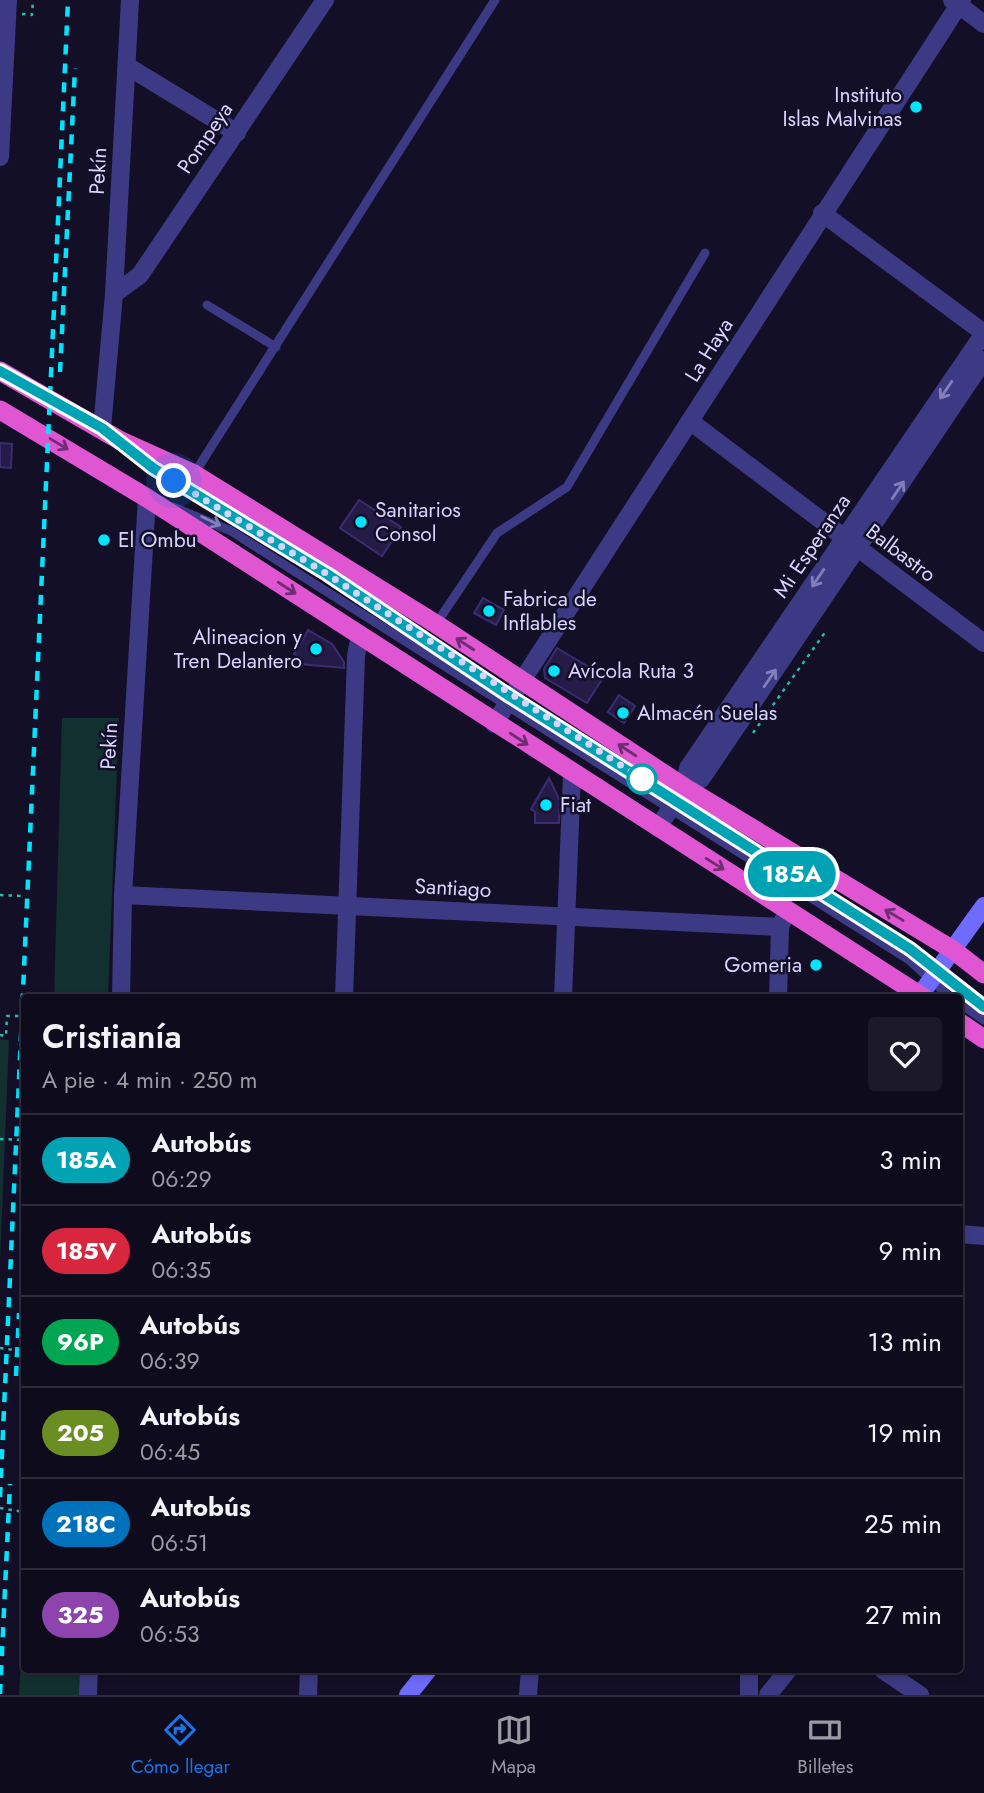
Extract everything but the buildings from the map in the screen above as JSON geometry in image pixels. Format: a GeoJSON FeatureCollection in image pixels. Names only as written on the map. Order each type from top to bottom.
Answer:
{"type":"FeatureCollection","features":[{"type":"Feature","properties":{"kind":"highway"},"geometry":{"type":"LineString","coordinates":[[0,371],[121,441],[194,474],[436,624],[513,695],[676,798],[953,950],[984,974]]}},
{"type":"Feature","properties":{"kind":"highway"},"geometry":{"type":"LineString","coordinates":[[0,410],[147,498],[360,635],[657,828],[784,918],[926,988]]}},
{"type":"Feature","properties":{"kind":"highway"},"geometry":{"type":"LineString","coordinates":[[963,1025],[984,1039]]}},
{"type":"Feature","properties":{"kind":"main road"},"geometry":{"type":"LineString","coordinates":[[926,988],[984,906]]}},
{"type":"Feature","properties":{"kind":"main road"},"geometry":{"type":"LineString","coordinates":[[408,1695],[426,1673]]}},
{"type":"Feature","properties":{"kind":"street"},"geometry":{"type":"LineString","coordinates":[[0,158],[3,57],[8,0]]}},
{"type":"Feature","properties":{"kind":"street","name":"Pekín"},"geometry":{"type":"LineString","coordinates":[[102,428],[114,294],[130,0]]}},
{"type":"Feature","properties":{"kind":"street","name":"Pompeya"},"geometry":{"type":"LineString","coordinates":[[114,294],[140,275],[325,0]]}},
{"type":"Feature","properties":{"kind":"street"},"geometry":{"type":"LineString","coordinates":[[958,2],[984,24]]}},
{"type":"Feature","properties":{"kind":"street","name":"La Haya"},"geometry":{"type":"LineString","coordinates":[[494,724],[691,422],[958,2]]}},
{"type":"Feature","properties":{"kind":"street"},"geometry":{"type":"LineString","coordinates":[[127,66],[237,133]]}},
{"type":"Feature","properties":{"kind":"street"},"geometry":{"type":"LineString","coordinates":[[822,213],[984,333]]}},
{"type":"Feature","properties":{"kind":"street","name":"Mi Esperanza"},"geometry":{"type":"LineString","coordinates":[[657,828],[676,798],[701,779],[984,333]]}},
{"type":"Feature","properties":{"kind":"street","name":"Mi Esperanza"},"geometry":{"type":"LineString","coordinates":[[852,544],[984,360]]}},
{"type":"Feature","properties":{"kind":"street","name":"Balbastro"},"geometry":{"type":"LineString","coordinates":[[691,422],[984,643]]}},
{"type":"Feature","properties":{"kind":"street","name":"Pekín"},"geometry":{"type":"LineString","coordinates":[[121,994],[123,895],[147,498]]}},
{"type":"Feature","properties":{"kind":"street"},"geometry":{"type":"LineString","coordinates":[[344,994],[356,656],[360,635]]}},
{"type":"Feature","properties":{"kind":"street"},"geometry":{"type":"LineString","coordinates":[[563,994],[572,774]]}},
{"type":"Feature","properties":{"kind":"street","name":"Santiago"},"geometry":{"type":"LineString","coordinates":[[123,895],[567,916],[784,918]]}},
{"type":"Feature","properties":{"kind":"street"},"geometry":{"type":"LineString","coordinates":[[778,994],[784,918]]}},
{"type":"Feature","properties":{"kind":"street"},"geometry":{"type":"LineString","coordinates":[[963,1234],[984,1236]]}},
{"type":"Feature","properties":{"kind":"street"},"geometry":{"type":"LineString","coordinates":[[88,1695],[89,1673]]}},
{"type":"Feature","properties":{"kind":"street"},"geometry":{"type":"LineString","coordinates":[[308,1695],[309,1673]]}},
{"type":"Feature","properties":{"kind":"street"},"geometry":{"type":"LineString","coordinates":[[528,1695],[530,1673]]}},
{"type":"Feature","properties":{"kind":"street"},"geometry":{"type":"LineString","coordinates":[[749,1673],[749,1695]]}},
{"type":"Feature","properties":{"kind":"street"},"geometry":{"type":"LineString","coordinates":[[768,1695],[786,1673]]}},
{"type":"Feature","properties":{"kind":"street"},"geometry":{"type":"LineString","coordinates":[[887,1673],[920,1695]]}},
{"type":"Feature","properties":{"kind":"lane"},"geometry":{"type":"LineString","coordinates":[[194,474],[495,0]]}},
{"type":"Feature","properties":{"kind":"lane"},"geometry":{"type":"LineString","coordinates":[[436,624],[497,533],[567,487],[705,253]]}},
{"type":"Feature","properties":{"kind":"lane"},"geometry":{"type":"LineString","coordinates":[[207,305],[276,347]]}},
{"type":"Feature","properties":{"kind":"lane"},"geometry":{"type":"LineString","coordinates":[[121,441],[153,468],[327,574],[910,949],[926,988],[944,994]]}},
{"type":"Feature","properties":{"kind":"lane"},"geometry":{"type":"LineString","coordinates":[[147,498],[198,514],[231,531],[513,695]]}},
{"type":"Feature","properties":{"kind":"lane"},"geometry":{"type":"LineString","coordinates":[[963,1000],[984,1007]]}},
{"type":"Feature","properties":{"kind":"lane"},"geometry":{"type":"LineString","coordinates":[[963,1006],[984,1020]]}},
{"type":"Feature","properties":{"kind":"path"},"geometry":{"type":"LineString","coordinates":[[0,895],[21,896]]}},
{"type":"Feature","properties":{"kind":"path"},"geometry":{"type":"LineString","coordinates":[[0,1035],[6,1036],[7,1016],[21,1017]]}},
{"type":"Feature","properties":{"kind":"path"},"geometry":{"type":"LineString","coordinates":[[0,1139],[21,1140]]}},
{"type":"Feature","properties":{"kind":"path"},"geometry":{"type":"LineString","coordinates":[[0,1348],[21,1351]]}},
{"type":"Feature","properties":{"kind":"path"},"geometry":{"type":"LineString","coordinates":[[0,1508],[21,1512]]}},
{"type":"Feature","properties":{"kind":"green space"},"geometry":{"type":"Polygon","coordinates":[[[62,718],[119,718],[108,994],[54,994],[62,718]]]}},
{"type":"Feature","properties":{"kind":"green space"},"geometry":{"type":"Polygon","coordinates":[[[0,1039],[9,1040],[0,1262],[0,1039]]]}},
{"type":"Feature","properties":{"kind":"green space"},"geometry":{"type":"Polygon","coordinates":[[[21,1659],[21,1673],[82,1673],[81,1695],[19,1695],[21,1659]]]}},
{"type":"Feature","properties":{"kind":"railway"},"geometry":{"type":"LineString","coordinates":[[23,994],[68,0]]}},
{"type":"Feature","properties":{"kind":"railway"},"geometry":{"type":"LineString","coordinates":[[60,372],[75,68]]}},
{"type":"Feature","properties":{"kind":"railway"},"geometry":{"type":"LineString","coordinates":[[0,1497],[21,1035]]}},
{"type":"Feature","properties":{"kind":"railway"},"geometry":{"type":"LineString","coordinates":[[16,1376],[19,1313]]}},
{"type":"Feature","properties":{"kind":"railway"},"geometry":{"type":"LineString","coordinates":[[0,1694],[10,1484]]}},
{"type":"Feature","properties":{"kind":"bus line","name":"185A"},"geometry":{"type":"LineString","coordinates":[[0,371],[102,428],[153,468],[327,574],[511,697],[910,949],[984,1007]]}},
{"type":"Feature","properties":{"kind":"place","name":"Instituto Islas Malvinas"},"geometry":{"type":"Point","coordinates":[916,107]}},
{"type":"Feature","properties":{"kind":"place","name":"Sanitarios Consol"},"geometry":{"type":"Point","coordinates":[361,522]}},
{"type":"Feature","properties":{"kind":"place","name":"El Ombu"},"geometry":{"type":"Point","coordinates":[104,540]}},
{"type":"Feature","properties":{"kind":"place","name":"Fabrica de Inflables"},"geometry":{"type":"Point","coordinates":[489,611]}},
{"type":"Feature","properties":{"kind":"place","name":"Alineacion y Tren Delantero"},"geometry":{"type":"Point","coordinates":[316,649]}},
{"type":"Feature","properties":{"kind":"place","name":"Avícola Ruta 3"},"geometry":{"type":"Point","coordinates":[554,671]}},
{"type":"Feature","properties":{"kind":"place","name":"Almacén Suelas"},"geometry":{"type":"Point","coordinates":[623,713]}},
{"type":"Feature","properties":{"kind":"place","name":"Fiat"},"geometry":{"type":"Point","coordinates":[546,805]}},
{"type":"Feature","properties":{"kind":"place","name":"Gomeria"},"geometry":{"type":"Point","coordinates":[816,965]}},
{"type":"Feature","properties":{"kind":"route"},"geometry":{"type":"LineString","coordinates":[[174,481],[327,574],[511,697],[642,779]]}}]}
